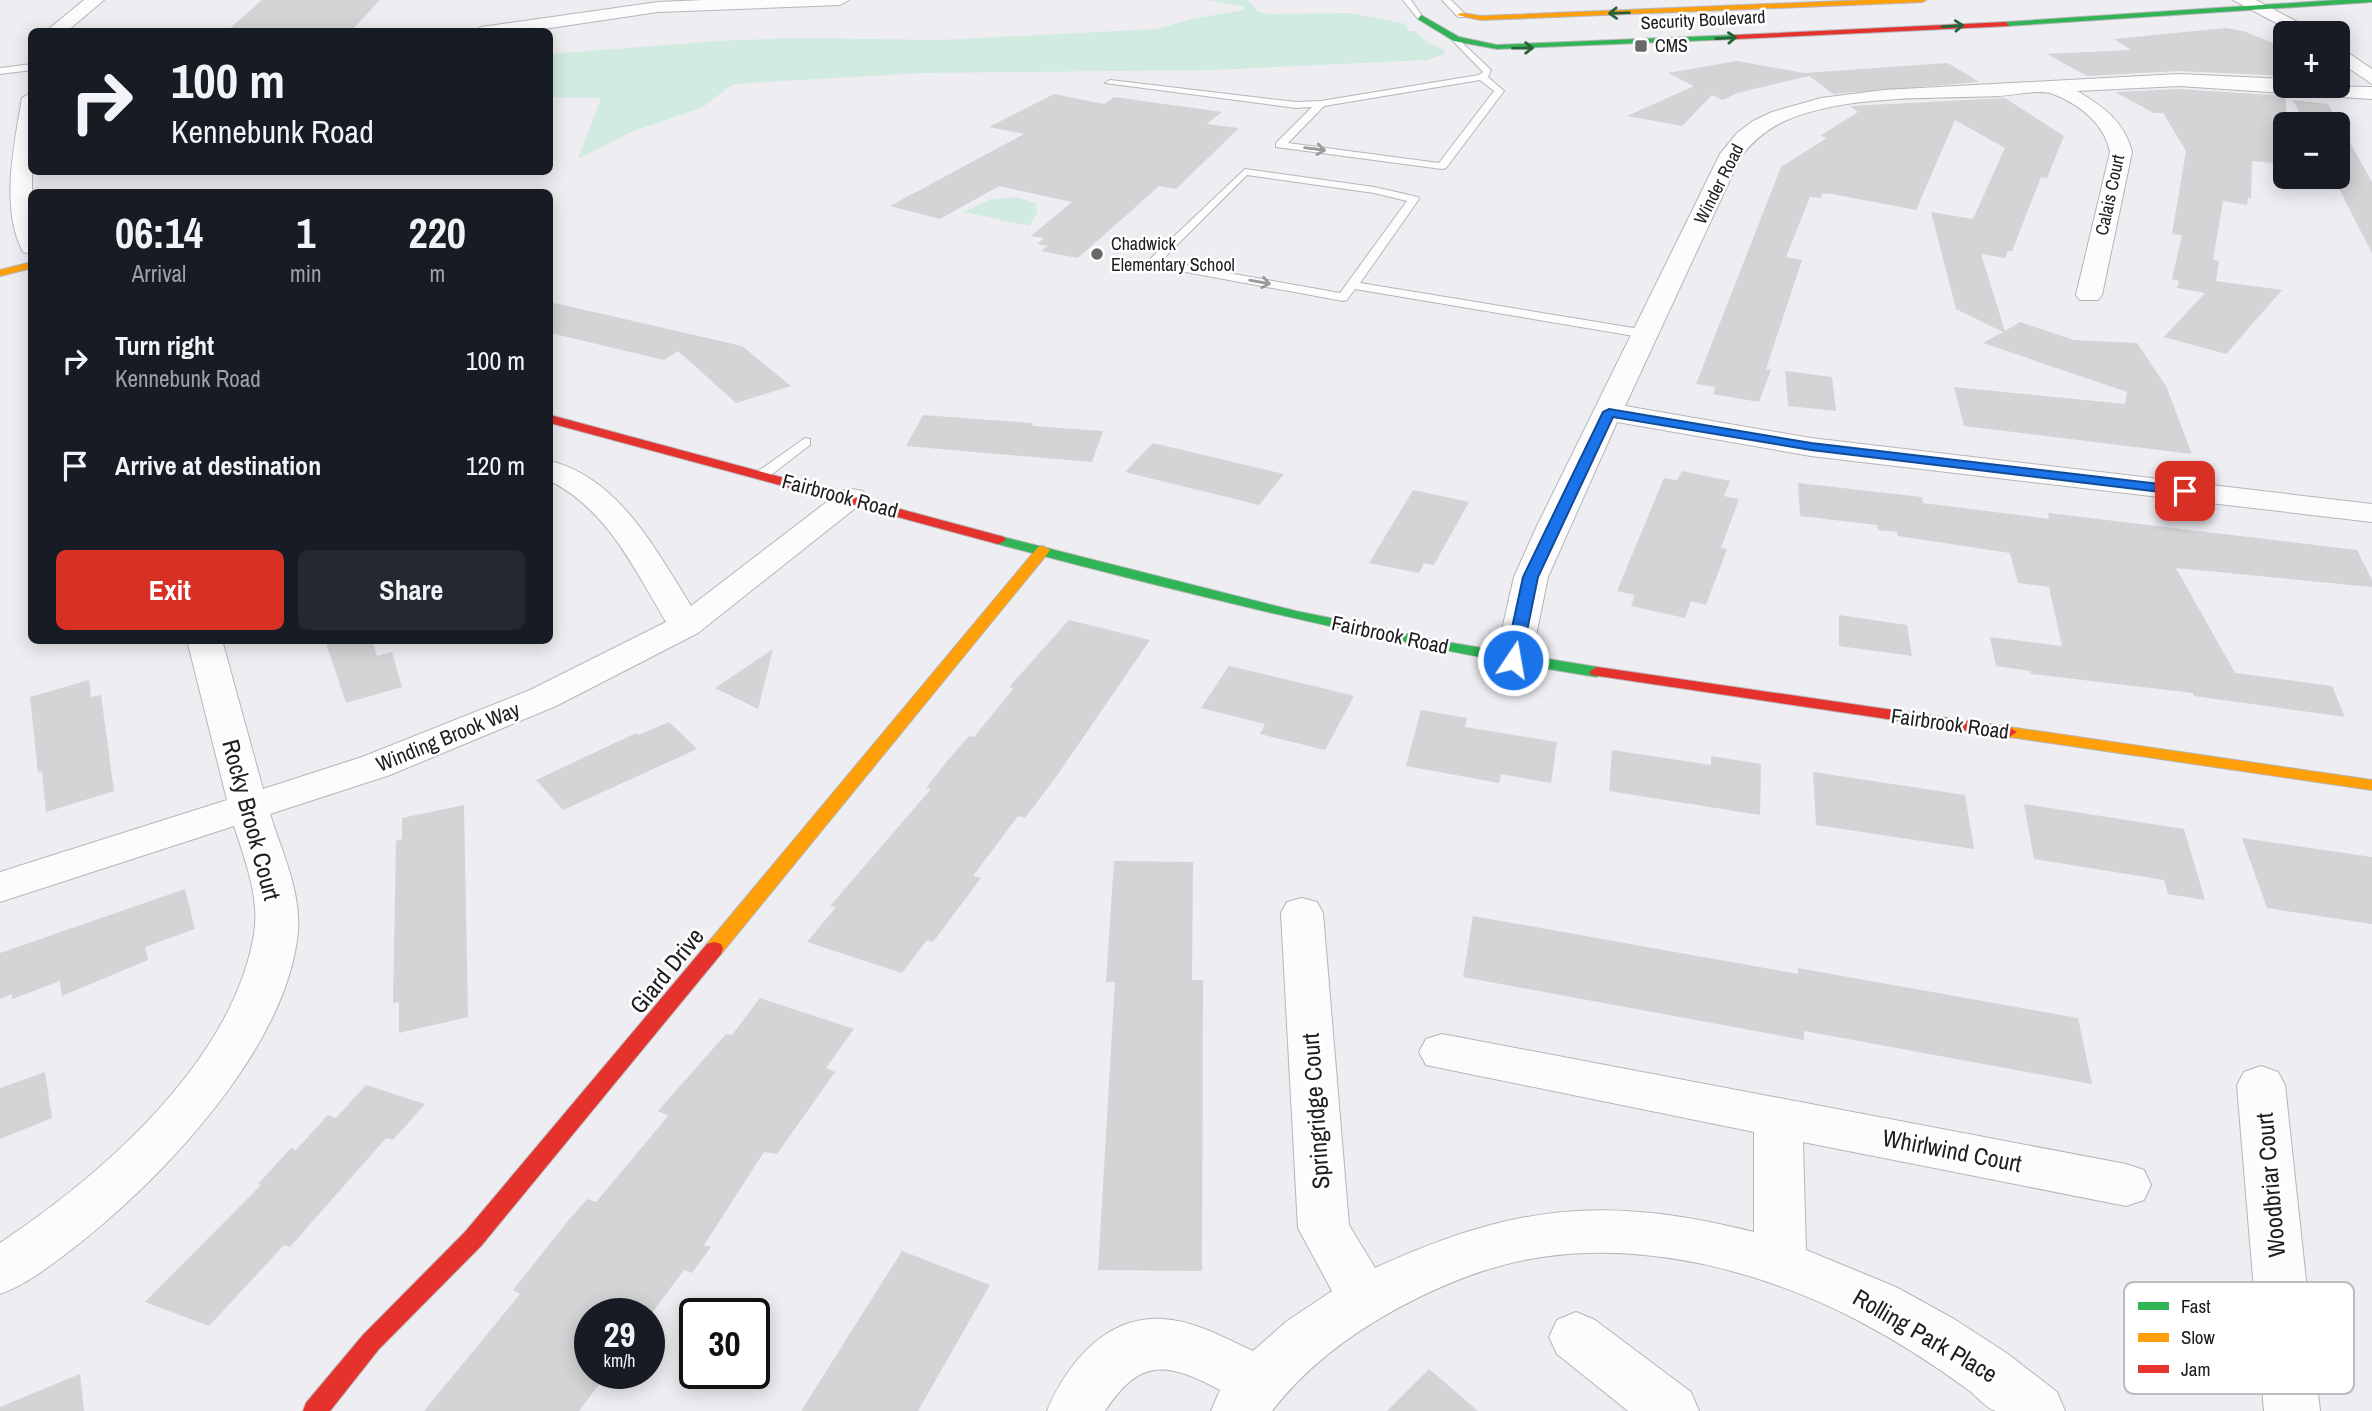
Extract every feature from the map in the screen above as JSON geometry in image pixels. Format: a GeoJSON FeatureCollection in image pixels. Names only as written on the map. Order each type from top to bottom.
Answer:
{"type":"FeatureCollection","features":[{"type":"Feature","properties":{"kind":"street"},"geometry":{"type":"LineString","coordinates":[[59,28],[95,0]]}},
{"type":"Feature","properties":{"kind":"street"},"geometry":{"type":"LineString","coordinates":[[509,28],[658,7],[840,0]]}},
{"type":"Feature","properties":{"kind":"street","name":"Security Boulevard"},"geometry":{"type":"LineString","coordinates":[[1461,15],[1481,18],[1922,0]]}},
{"type":"Feature","properties":{"kind":"street","name":"Security Boulevard"},"geometry":{"type":"LineString","coordinates":[[1421,17],[1456,40],[1504,48],[2250,4],[2372,0]]}},
{"type":"Feature","properties":{"kind":"street"},"geometry":{"type":"LineString","coordinates":[[2250,4],[2285,21]]}},
{"type":"Feature","properties":{"kind":"street"},"geometry":{"type":"LineString","coordinates":[[1456,40],[1453,31],[1459,25],[1481,18]]}},
{"type":"Feature","properties":{"kind":"street"},"geometry":{"type":"LineString","coordinates":[[2350,61],[2372,78]]}},
{"type":"Feature","properties":{"kind":"street","name":"Winder Road"},"geometry":{"type":"LineString","coordinates":[[1513,660],[1531,577],[1731,154],[1740,140],[1752,130],[1790,112],[1846,100],[2179,80],[2273,85]]}},
{"type":"Feature","properties":{"kind":"street","name":"Calais Court"},"geometry":{"type":"LineString","coordinates":[[2053,86],[2102,117],[2120,140],[2121,152],[2089,295]]}},
{"type":"Feature","properties":{"kind":"street","name":"Winder Road"},"geometry":{"type":"LineString","coordinates":[[2350,91],[2372,93]]}},
{"type":"Feature","properties":{"kind":"street"},"geometry":{"type":"LineString","coordinates":[[28,131],[19,202],[20,220],[28,238]]}},
{"type":"Feature","properties":{"kind":"street"},"geometry":{"type":"LineString","coordinates":[[0,273],[28,266]]}},
{"type":"Feature","properties":{"kind":"street"},"geometry":{"type":"LineString","coordinates":[[1609,412],[1811,447],[2372,513]]}},
{"type":"Feature","properties":{"kind":"street","name":"Fairbrook Road"},"geometry":{"type":"LineString","coordinates":[[553,420],[1043,550],[1382,635],[1513,660],[2372,785]]}},
{"type":"Feature","properties":{"kind":"street"},"geometry":{"type":"LineString","coordinates":[[553,471],[577,481],[612,511],[686,626]]}},
{"type":"Feature","properties":{"kind":"street","name":"Winding Brook Way"},"geometry":{"type":"LineString","coordinates":[[0,887],[376,766],[543,698],[686,626],[852,498]]}},
{"type":"Feature","properties":{"kind":"street","name":"Giard Drive"},"geometry":{"type":"LineString","coordinates":[[315,1411],[371,1342],[473,1239],[517,1188],[1043,550]]}},
{"type":"Feature","properties":{"kind":"street","name":"Rocky Brook Court"},"geometry":{"type":"LineString","coordinates":[[0,1271],[77,1214],[136,1161],[187,1108],[230,1051],[261,986],[276,933],[273,885],[248,807],[205,644]]}},
{"type":"Feature","properties":{"kind":"street","name":"Springridge Court"},"geometry":{"type":"LineString","coordinates":[[1302,913],[1324,1228],[1365,1298]]}},
{"type":"Feature","properties":{"kind":"street","name":"Whirlwind Court"},"geometry":{"type":"LineString","coordinates":[[1442,1052],[2126,1185]]}},
{"type":"Feature","properties":{"kind":"street","name":"Woodbriar Court"},"geometry":{"type":"LineString","coordinates":[[2262,1085],[2280,1282]]}},
{"type":"Feature","properties":{"kind":"street"},"geometry":{"type":"LineString","coordinates":[[1778,1117],[1780,1263]]}},
{"type":"Feature","properties":{"kind":"street","name":"Rolling Park Place"},"geometry":{"type":"LineString","coordinates":[[1248,1396],[1318,1330],[1365,1298],[1429,1268],[1499,1242],[1563,1232],[1634,1231],[1700,1242],[1780,1263],[1858,1295],[1935,1336],[2006,1384],[2037,1411]]}},
{"type":"Feature","properties":{"kind":"street"},"geometry":{"type":"LineString","coordinates":[[1577,1336],[1671,1411]]}},
{"type":"Feature","properties":{"kind":"street"},"geometry":{"type":"LineString","coordinates":[[1076,1411],[1088,1385],[1107,1363],[1127,1351],[1151,1344],[1179,1346],[1248,1396]]}},
{"type":"Feature","properties":{"kind":"lane"},"geometry":{"type":"LineString","coordinates":[[1407,0],[1421,17]]}},
{"type":"Feature","properties":{"kind":"lane"},"geometry":{"type":"LineString","coordinates":[[1446,0],[1461,15]]}},
{"type":"Feature","properties":{"kind":"lane"},"geometry":{"type":"LineString","coordinates":[[1110,83],[1296,105],[1321,104],[1482,77],[1488,72],[1456,40]]}},
{"type":"Feature","properties":{"kind":"lane"},"geometry":{"type":"LineString","coordinates":[[0,71],[28,68]]}},
{"type":"Feature","properties":{"kind":"lane"},"geometry":{"type":"LineString","coordinates":[[1321,104],[1280,145],[1442,166],[1499,91],[1482,77]]}},
{"type":"Feature","properties":{"kind":"lane"},"geometry":{"type":"LineString","coordinates":[[1245,172],[1374,190],[1414,199],[1352,285],[1343,296],[1152,263],[1245,172]]}},
{"type":"Feature","properties":{"kind":"lane"},"geometry":{"type":"LineString","coordinates":[[1352,285],[1646,334]]}},
{"type":"Feature","properties":{"kind":"lane"},"geometry":{"type":"LineString","coordinates":[[762,475],[805,442]]}},
{"type":"Feature","properties":{"kind":"green space"},"geometry":{"type":"Polygon","coordinates":[[[1207,0],[1248,0],[1257,11],[1268,14],[1350,13],[1406,24],[1408,31],[1415,31],[1428,43],[1444,50],[1445,54],[1427,60],[1213,70],[922,73],[733,84],[703,107],[631,132],[578,159],[601,98],[553,97],[553,54],[718,41],[792,38],[940,40],[1157,29],[1192,19],[1244,10],[1243,6],[1207,0]]]}},
{"type":"Feature","properties":{"kind":"green space"},"geometry":{"type":"Polygon","coordinates":[[[1015,197],[1036,203],[1037,213],[1029,226],[964,212],[989,200],[1015,197]]]}},
{"type":"Feature","properties":{"kind":"building"},"geometry":{"type":"Polygon","coordinates":[[[262,0],[380,0],[354,28],[230,28],[262,0]]]}},
{"type":"Feature","properties":{"kind":"building"},"geometry":{"type":"Polygon","coordinates":[[[2226,28],[2243,31],[2273,43],[2273,75],[2179,71],[2087,76],[2047,54],[2131,50],[2114,39],[2226,28]]]}},
{"type":"Feature","properties":{"kind":"building"},"geometry":{"type":"Polygon","coordinates":[[[1737,61],[1804,73],[1948,63],[1979,82],[1833,94],[1809,76],[1737,93],[1723,100],[1712,95],[1682,126],[1627,116],[1694,86],[1668,73],[1737,61]]]}},
{"type":"Feature","properties":{"kind":"building"},"geometry":{"type":"Polygon","coordinates":[[[2179,89],[2286,98],[2286,112],[2273,112],[2273,163],[2252,161],[2251,198],[2248,198],[2247,205],[2223,201],[2213,260],[2219,261],[2216,281],[2282,290],[2226,354],[2164,337],[2205,293],[2177,288],[2179,281],[2172,279],[2182,235],[2172,234],[2186,151],[2163,113],[2154,113],[2115,92],[2179,89]]]}},
{"type":"Feature","properties":{"kind":"building"},"geometry":{"type":"Polygon","coordinates":[[[1054,94],[1104,104],[1114,97],[1222,112],[1207,124],[1239,128],[1176,189],[1159,186],[1078,258],[1041,251],[1048,246],[1037,244],[1044,238],[1031,236],[1072,202],[999,186],[940,219],[890,206],[1024,134],[989,127],[1054,94]]]}},
{"type":"Feature","properties":{"kind":"building"},"geometry":{"type":"Polygon","coordinates":[[[2005,98],[2064,136],[2047,178],[2041,177],[2012,251],[2008,251],[2005,258],[1981,254],[2005,331],[2020,322],[2074,340],[2137,343],[2166,386],[2192,454],[1964,426],[1954,387],[2125,404],[2127,392],[1983,343],[2003,332],[1956,309],[1931,212],[1973,219],[2005,148],[1955,120],[1916,210],[1832,194],[1822,193],[1821,198],[1810,197],[1786,257],[1802,260],[1766,369],[1771,370],[1759,402],[1713,394],[1715,387],[1696,384],[1781,167],[1827,138],[1820,136],[1858,112],[1850,106],[2005,98]]]}},
{"type":"Feature","properties":{"kind":"building"},"geometry":{"type":"Polygon","coordinates":[[[2293,100],[2328,104],[2333,112],[2299,112],[2293,100]]]}},
{"type":"Feature","properties":{"kind":"building"},"geometry":{"type":"Polygon","coordinates":[[[2350,143],[2372,182],[2372,253],[2339,189],[2350,189],[2350,143]]]}},
{"type":"Feature","properties":{"kind":"building"},"geometry":{"type":"Polygon","coordinates":[[[553,303],[742,346],[791,386],[736,403],[678,351],[664,360],[553,334],[553,303]]]}},
{"type":"Feature","properties":{"kind":"building"},"geometry":{"type":"Polygon","coordinates":[[[1785,371],[1832,377],[1836,411],[1788,406],[1785,371]]]}},
{"type":"Feature","properties":{"kind":"building"},"geometry":{"type":"Polygon","coordinates":[[[923,415],[1103,431],[1092,462],[906,446],[923,415]]]}},
{"type":"Feature","properties":{"kind":"building"},"geometry":{"type":"Polygon","coordinates":[[[1153,443],[1284,474],[1259,505],[1125,472],[1153,443]]]}},
{"type":"Feature","properties":{"kind":"building"},"geometry":{"type":"Polygon","coordinates":[[[1682,471],[1730,481],[1724,496],[1739,499],[1721,548],[1727,549],[1706,605],[1691,601],[1685,618],[1631,606],[1635,595],[1617,591],[1664,478],[1677,480],[1682,471]]]}},
{"type":"Feature","properties":{"kind":"building"},"geometry":{"type":"Polygon","coordinates":[[[1798,483],[1922,497],[1923,503],[2049,519],[2048,513],[2357,550],[2372,580],[2372,587],[2176,568],[2235,673],[2332,686],[2345,717],[2194,696],[2193,693],[2031,674],[2030,671],[1996,666],[1990,637],[2062,646],[2049,587],[2018,583],[2010,553],[1898,536],[1897,532],[1878,530],[1877,525],[1800,516],[1798,483]]]}},
{"type":"Feature","properties":{"kind":"building"},"geometry":{"type":"Polygon","coordinates":[[[1413,490],[1469,502],[1434,565],[1424,563],[1419,573],[1369,563],[1413,490]]]}},
{"type":"Feature","properties":{"kind":"building"},"geometry":{"type":"Polygon","coordinates":[[[1839,615],[1907,625],[1912,656],[1839,646],[1839,615]]]}},
{"type":"Feature","properties":{"kind":"building"},"geometry":{"type":"Polygon","coordinates":[[[1069,620],[1150,640],[1056,777],[1025,818],[1018,816],[973,876],[981,878],[933,942],[927,940],[902,973],[807,942],[836,907],[830,906],[931,789],[926,788],[948,760],[969,736],[974,737],[1014,688],[1009,687],[1069,620]]]}},
{"type":"Feature","properties":{"kind":"building"},"geometry":{"type":"Polygon","coordinates":[[[326,644],[373,644],[377,656],[392,652],[402,687],[346,703],[326,644]]]}},
{"type":"Feature","properties":{"kind":"building"},"geometry":{"type":"Polygon","coordinates":[[[773,649],[758,709],[715,688],[773,649]]]}},
{"type":"Feature","properties":{"kind":"building"},"geometry":{"type":"Polygon","coordinates":[[[1229,666],[1354,696],[1325,750],[1260,734],[1265,724],[1201,708],[1229,666]]]}},
{"type":"Feature","properties":{"kind":"building"},"geometry":{"type":"Polygon","coordinates":[[[89,680],[91,697],[101,695],[114,791],[46,812],[42,772],[38,773],[30,697],[89,680]]]}},
{"type":"Feature","properties":{"kind":"building"},"geometry":{"type":"Polygon","coordinates":[[[1421,710],[1467,718],[1465,727],[1557,742],[1551,783],[1501,774],[1499,783],[1406,766],[1421,710]]]}},
{"type":"Feature","properties":{"kind":"building"},"geometry":{"type":"Polygon","coordinates":[[[669,722],[697,749],[563,810],[536,780],[636,733],[638,735],[669,722]]]}},
{"type":"Feature","properties":{"kind":"building"},"geometry":{"type":"Polygon","coordinates":[[[1612,750],[1711,765],[1711,756],[1761,764],[1760,815],[1609,791],[1612,750]]]}},
{"type":"Feature","properties":{"kind":"building"},"geometry":{"type":"Polygon","coordinates":[[[1813,772],[1965,795],[1974,849],[1816,825],[1813,772]]]}},
{"type":"Feature","properties":{"kind":"building"},"geometry":{"type":"Polygon","coordinates":[[[2024,804],[2184,829],[2205,900],[2168,894],[2164,880],[2034,859],[2024,804]]]}},
{"type":"Feature","properties":{"kind":"building"},"geometry":{"type":"Polygon","coordinates":[[[464,805],[468,1017],[399,1033],[399,1002],[393,1003],[396,841],[402,839],[402,818],[464,805]]]}},
{"type":"Feature","properties":{"kind":"building"},"geometry":{"type":"Polygon","coordinates":[[[2242,838],[2372,857],[2372,924],[2267,908],[2242,838]]]}},
{"type":"Feature","properties":{"kind":"building"},"geometry":{"type":"Polygon","coordinates":[[[1114,861],[1193,862],[1192,980],[1203,980],[1202,1271],[1098,1270],[1115,982],[1106,982],[1114,861]]]}},
{"type":"Feature","properties":{"kind":"building"},"geometry":{"type":"Polygon","coordinates":[[[185,889],[195,929],[145,947],[148,960],[62,996],[60,981],[12,999],[12,994],[0,999],[0,953],[185,889]]]}},
{"type":"Feature","properties":{"kind":"building"},"geometry":{"type":"Polygon","coordinates":[[[1473,916],[1798,974],[1798,968],[2078,1018],[2092,1084],[1804,1031],[1804,1040],[1463,977],[1473,916]]]}},
{"type":"Feature","properties":{"kind":"building"},"geometry":{"type":"Polygon","coordinates":[[[760,998],[854,1029],[826,1068],[835,1072],[777,1154],[764,1152],[704,1245],[711,1247],[692,1273],[684,1270],[663,1298],[574,1298],[574,1389],[596,1389],[579,1411],[424,1411],[520,1294],[513,1290],[567,1222],[587,1199],[596,1202],[668,1116],[658,1111],[726,1034],[732,1035],[760,998]]]}},
{"type":"Feature","properties":{"kind":"building"},"geometry":{"type":"Polygon","coordinates":[[[45,1072],[52,1118],[0,1139],[0,1088],[45,1072]]]}},
{"type":"Feature","properties":{"kind":"building"},"geometry":{"type":"Polygon","coordinates":[[[366,1085],[425,1104],[393,1140],[386,1138],[290,1247],[284,1245],[209,1326],[145,1302],[261,1185],[258,1184],[291,1148],[296,1150],[328,1115],[336,1118],[366,1085]]]}},
{"type":"Feature","properties":{"kind":"building"},"geometry":{"type":"Polygon","coordinates":[[[902,1251],[990,1285],[918,1411],[801,1411],[902,1251]]]}},
{"type":"Feature","properties":{"kind":"building"},"geometry":{"type":"Polygon","coordinates":[[[1429,1369],[1478,1411],[1387,1411],[1429,1369]]]}},
{"type":"Feature","properties":{"kind":"building"},"geometry":{"type":"Polygon","coordinates":[[[80,1374],[84,1411],[0,1411],[0,1407],[80,1374]]]}},
{"type":"Feature","properties":{"kind":"traffic: fast"},"geometry":{"type":"LineString","coordinates":[[2006,24],[2372,0]]}},
{"type":"Feature","properties":{"kind":"traffic: fast"},"geometry":{"type":"LineString","coordinates":[[1421,17],[1457,39],[1497,47],[1736,37]]}},
{"type":"Feature","properties":{"kind":"traffic: fast"},"geometry":{"type":"LineString","coordinates":[[999,540],[1296,615],[1446,647],[1597,672]]}},
{"type":"Feature","properties":{"kind":"traffic: slow"},"geometry":{"type":"LineString","coordinates":[[1461,15],[1481,18],[1922,0]]}},
{"type":"Feature","properties":{"kind":"traffic: slow"},"geometry":{"type":"LineString","coordinates":[[0,273],[28,266]]}},
{"type":"Feature","properties":{"kind":"traffic: slow"},"geometry":{"type":"LineString","coordinates":[[714,949],[1043,550]]}},
{"type":"Feature","properties":{"kind":"traffic: slow"},"geometry":{"type":"LineString","coordinates":[[2009,732],[2372,785]]}},
{"type":"Feature","properties":{"kind":"traffic: jam"},"geometry":{"type":"LineString","coordinates":[[1736,37],[2006,24]]}},
{"type":"Feature","properties":{"kind":"traffic: jam"},"geometry":{"type":"LineString","coordinates":[[553,420],[999,540]]}},
{"type":"Feature","properties":{"kind":"traffic: jam"},"geometry":{"type":"LineString","coordinates":[[1597,672],[2009,732]]}},
{"type":"Feature","properties":{"kind":"traffic: jam"},"geometry":{"type":"LineString","coordinates":[[315,1411],[371,1342],[473,1239],[714,949]]}},
{"type":"Feature","properties":{"kind":"place","name":"CMS"},"geometry":{"type":"Point","coordinates":[1641,46]}},
{"type":"Feature","properties":{"kind":"place","name":"Chadwick Elementary School"},"geometry":{"type":"Point","coordinates":[1097,254]}},
{"type":"Feature","properties":{"kind":"route"},"geometry":{"type":"LineString","coordinates":[[1513,660],[1531,577],[1609,412],[1811,447],[2185,491]]}}]}
